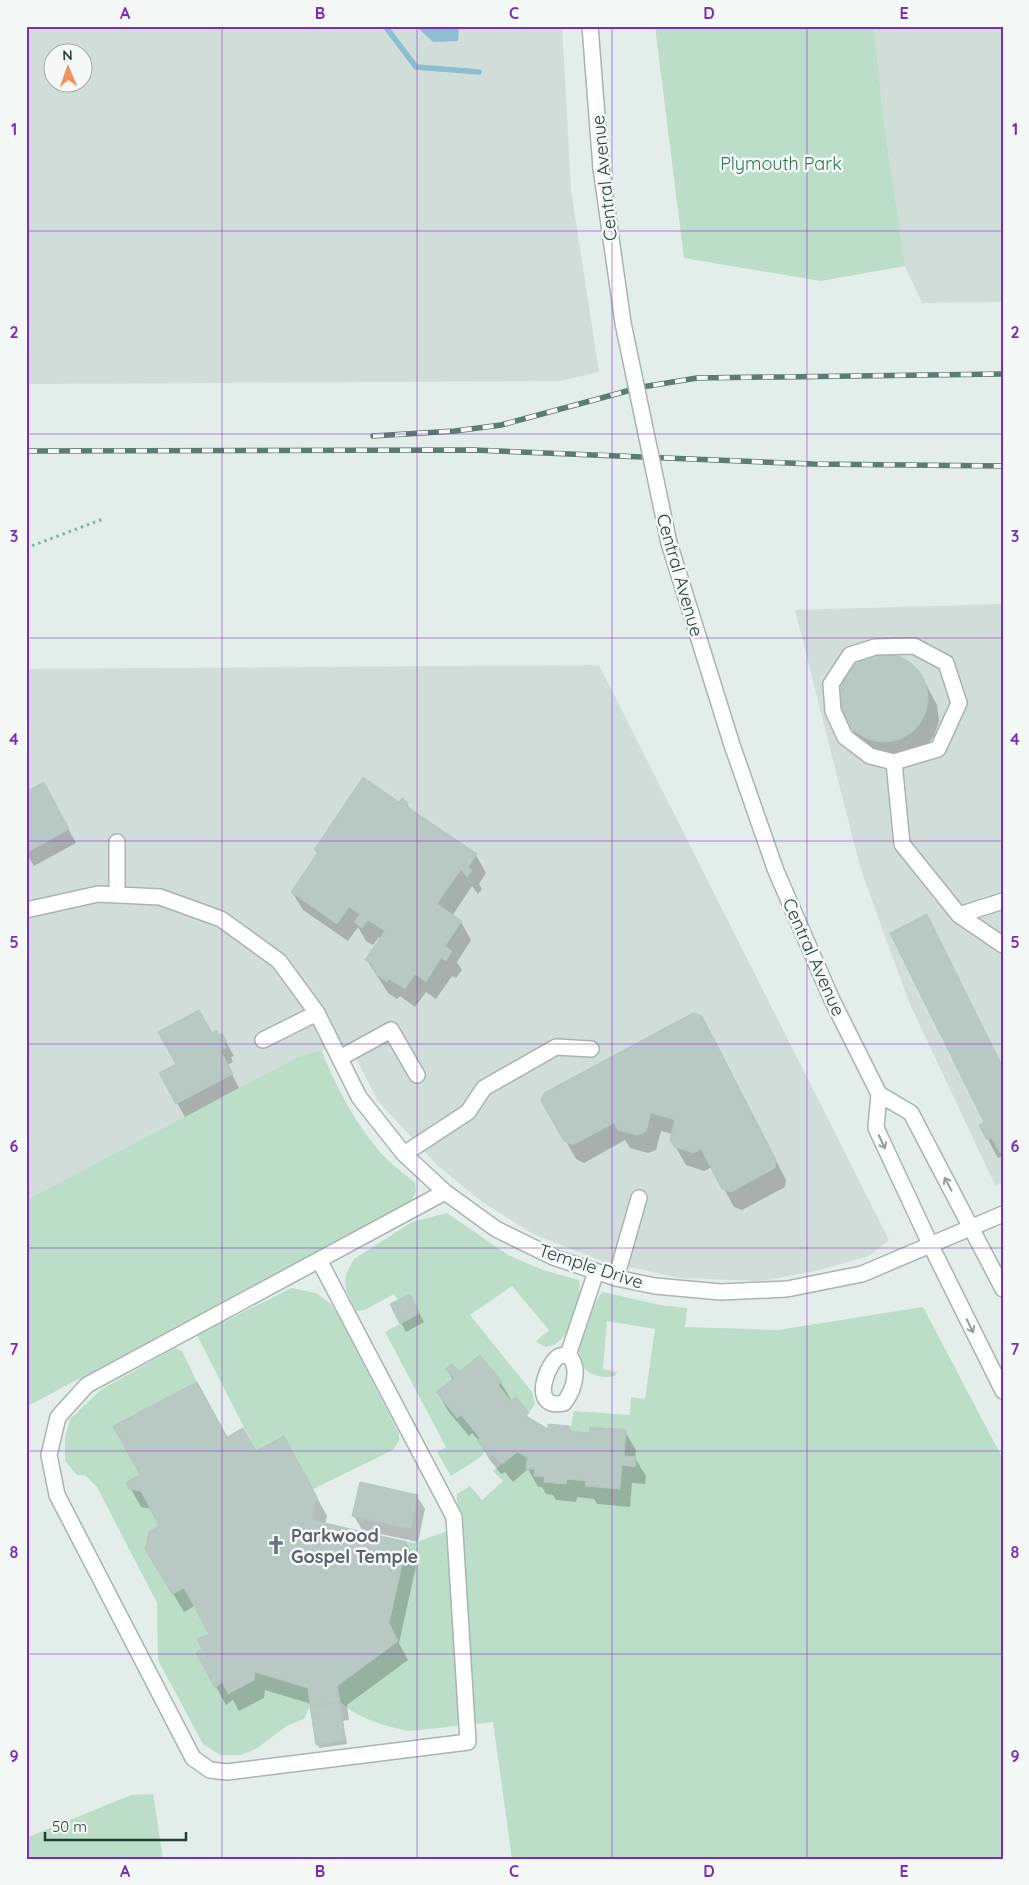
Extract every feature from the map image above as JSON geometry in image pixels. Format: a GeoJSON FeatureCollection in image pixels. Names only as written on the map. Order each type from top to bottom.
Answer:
{"type":"FeatureCollection","features":[{"type":"Feature","properties":{"kind":"street","name":"Central Avenue"},"geometry":{"type":"LineString","coordinates":[[590,26],[600,168],[623,323],[669,543],[732,745],[776,871],[832,1000],[879,1094]]}},
{"type":"Feature","properties":{"kind":"street"},"geometry":{"type":"LineString","coordinates":[[914,646],[946,663],[959,703],[938,749],[894,762],[870,756],[845,737],[834,711],[831,684],[850,655],[875,647],[914,646]]}},
{"type":"Feature","properties":{"kind":"street"},"geometry":{"type":"LineString","coordinates":[[894,762],[902,844],[959,915],[1003,945]]}},
{"type":"Feature","properties":{"kind":"street"},"geometry":{"type":"LineString","coordinates":[[116,895],[117,842]]}},
{"type":"Feature","properties":{"kind":"street","name":"Temple Drive"},"geometry":{"type":"LineString","coordinates":[[26,910],[98,894],[160,897],[220,918],[279,961],[317,1013],[359,1097],[404,1154],[445,1192],[496,1230],[553,1257],[596,1272],[655,1286],[721,1292],[787,1289],[862,1274],[1003,1214]]}},
{"type":"Feature","properties":{"kind":"street"},"geometry":{"type":"LineString","coordinates":[[959,915],[1003,901]]}},
{"type":"Feature","properties":{"kind":"street"},"geometry":{"type":"LineString","coordinates":[[262,1040],[317,1013]]}},
{"type":"Feature","properties":{"kind":"street"},"geometry":{"type":"LineString","coordinates":[[340,1058],[391,1030],[417,1075]]}},
{"type":"Feature","properties":{"kind":"street"},"geometry":{"type":"LineString","coordinates":[[404,1154],[468,1112],[484,1088],[556,1047],[591,1049]]}},
{"type":"Feature","properties":{"kind":"street"},"geometry":{"type":"LineString","coordinates":[[1003,1290],[911,1114],[879,1094],[876,1128],[931,1246],[1003,1391]]}},
{"type":"Feature","properties":{"kind":"street"},"geometry":{"type":"LineString","coordinates":[[319,1260],[454,1517],[468,1742],[228,1772],[210,1770],[193,1758],[57,1495],[49,1455],[58,1417],[86,1385],[445,1192]]}},
{"type":"Feature","properties":{"kind":"street"},"geometry":{"type":"LineString","coordinates":[[616,1278],[639,1198]]}},
{"type":"Feature","properties":{"kind":"street"},"geometry":{"type":"LineString","coordinates":[[568,1356],[596,1272]]}},
{"type":"Feature","properties":{"kind":"path"},"geometry":{"type":"LineString","coordinates":[[26,548],[103,520]]}},
{"type":"Feature","properties":{"kind":"shaded area"},"geometry":{"type":"Polygon","coordinates":[[[26,26],[562,26],[571,190],[599,372],[560,381],[26,384],[26,26]]]}},
{"type":"Feature","properties":{"kind":"shaded area"},"geometry":{"type":"Polygon","coordinates":[[[874,26],[1003,26],[1003,302],[922,303],[905,266],[883,115],[874,26]]]}},
{"type":"Feature","properties":{"kind":"shaded area"},"geometry":{"type":"Polygon","coordinates":[[[1003,604],[1003,1182],[995,1185],[909,1002],[861,870],[795,610],[1003,604]]]}},
{"type":"Feature","properties":{"kind":"shaded area"},"geometry":{"type":"Polygon","coordinates":[[[599,665],[889,1240],[869,1256],[816,1271],[760,1281],[680,1278],[602,1261],[533,1234],[481,1201],[438,1166],[378,1101],[348,1043],[298,1057],[26,1200],[26,669],[599,665]]]}},
{"type":"Feature","properties":{"kind":"green space","name":"Plymouth Park"},"geometry":{"type":"Polygon","coordinates":[[[655,26],[874,26],[883,115],[905,266],[821,281],[684,258],[655,26]]]}},
{"type":"Feature","properties":{"kind":"green space"},"geometry":{"type":"Polygon","coordinates":[[[321,1050],[333,1078],[362,1129],[385,1157],[415,1183],[416,1192],[410,1203],[26,1407],[26,1200],[298,1057],[321,1050]]]}},
{"type":"Feature","properties":{"kind":"green space"},"geometry":{"type":"Polygon","coordinates":[[[447,1213],[508,1255],[543,1270],[579,1280],[580,1289],[569,1327],[562,1338],[554,1345],[546,1346],[536,1341],[549,1330],[512,1286],[470,1315],[532,1392],[535,1404],[529,1413],[516,1397],[511,1401],[498,1385],[502,1382],[480,1356],[459,1372],[452,1363],[446,1368],[454,1378],[436,1393],[457,1418],[461,1415],[480,1438],[477,1441],[485,1451],[481,1457],[451,1476],[437,1452],[446,1447],[385,1332],[420,1313],[410,1294],[398,1300],[394,1294],[365,1310],[356,1311],[346,1290],[345,1282],[346,1274],[354,1259],[412,1222],[447,1213]]]}},
{"type":"Feature","properties":{"kind":"green space"},"geometry":{"type":"Polygon","coordinates":[[[292,1288],[316,1293],[331,1304],[399,1433],[399,1441],[393,1450],[313,1489],[284,1437],[256,1451],[197,1335],[292,1288]]]}},
{"type":"Feature","properties":{"kind":"green space"},"geometry":{"type":"Polygon","coordinates":[[[603,1292],[660,1305],[687,1308],[685,1327],[778,1330],[923,1307],[1003,1459],[1003,1859],[512,1859],[493,1722],[410,1731],[372,1721],[355,1713],[340,1702],[337,1686],[398,1641],[389,1623],[407,1542],[414,1543],[464,1525],[457,1501],[457,1494],[470,1486],[482,1500],[503,1481],[493,1471],[517,1452],[527,1457],[526,1469],[535,1469],[534,1476],[545,1477],[545,1482],[566,1484],[567,1479],[586,1481],[586,1486],[620,1489],[622,1465],[635,1466],[636,1457],[624,1456],[590,1427],[589,1433],[570,1431],[574,1411],[630,1415],[631,1397],[645,1399],[655,1329],[607,1321],[603,1369],[617,1372],[615,1376],[604,1377],[592,1374],[580,1363],[579,1351],[584,1333],[595,1303],[603,1292]]]}},
{"type":"Feature","properties":{"kind":"green space"},"geometry":{"type":"Polygon","coordinates":[[[175,1348],[182,1351],[197,1382],[113,1426],[140,1475],[126,1482],[129,1489],[141,1491],[159,1526],[149,1532],[145,1549],[172,1594],[184,1588],[209,1634],[202,1649],[196,1653],[215,1688],[222,1682],[228,1693],[254,1680],[255,1672],[308,1688],[310,1706],[304,1719],[288,1725],[256,1749],[241,1755],[220,1755],[203,1744],[158,1660],[157,1603],[97,1487],[85,1475],[77,1475],[65,1461],[65,1438],[70,1419],[102,1389],[175,1348]]]}},
{"type":"Feature","properties":{"kind":"green space"},"geometry":{"type":"Polygon","coordinates":[[[153,1794],[163,1859],[26,1859],[26,1838],[131,1795],[153,1794]]]}},
{"type":"Feature","properties":{"kind":"water"},"geometry":{"type":"Polygon","coordinates":[[[416,26],[459,26],[458,41],[433,42],[416,26]]]}},
{"type":"Feature","properties":{"kind":"building"},"geometry":{"type":"Polygon","coordinates":[[[884,654],[901,657],[909,661],[921,673],[925,681],[928,698],[925,715],[921,723],[909,735],[901,739],[884,742],[867,739],[859,735],[847,723],[843,715],[840,698],[843,681],[847,673],[859,661],[867,657],[884,654]]]}},
{"type":"Feature","properties":{"kind":"building"},"geometry":{"type":"Polygon","coordinates":[[[363,777],[399,802],[402,798],[408,803],[406,806],[477,854],[468,867],[472,870],[467,877],[461,869],[437,904],[462,921],[445,946],[452,951],[446,961],[441,958],[426,982],[415,974],[405,989],[389,979],[387,982],[371,968],[373,965],[365,960],[385,931],[368,920],[362,928],[354,922],[360,914],[349,907],[337,924],[291,892],[318,852],[314,850],[363,777]]]}},
{"type":"Feature","properties":{"kind":"building"},"geometry":{"type":"Polygon","coordinates":[[[44,782],[69,829],[26,853],[26,792],[44,782]]]}},
{"type":"Feature","properties":{"kind":"building"},"geometry":{"type":"Polygon","coordinates":[[[927,914],[1003,1068],[1003,1152],[1000,1153],[992,1138],[987,1140],[979,1125],[984,1122],[890,933],[927,914]]]}},
{"type":"Feature","properties":{"kind":"building"},"geometry":{"type":"Polygon","coordinates":[[[199,1010],[212,1033],[217,1030],[219,1035],[222,1033],[227,1042],[224,1043],[226,1048],[221,1051],[233,1074],[176,1104],[159,1073],[176,1064],[158,1032],[199,1010]]]}},
{"type":"Feature","properties":{"kind":"building"},"geometry":{"type":"Polygon","coordinates":[[[693,1013],[702,1016],[776,1160],[775,1168],[731,1192],[722,1189],[701,1149],[694,1153],[674,1147],[670,1139],[675,1120],[651,1113],[646,1132],[637,1135],[618,1130],[614,1123],[573,1145],[564,1141],[541,1101],[544,1093],[693,1013]]]}},
{"type":"Feature","properties":{"kind":"building"},"geometry":{"type":"Polygon","coordinates":[[[410,1294],[420,1313],[400,1324],[390,1304],[410,1294]]]}},
{"type":"Feature","properties":{"kind":"building"},"geometry":{"type":"Polygon","coordinates":[[[480,1355],[502,1382],[498,1385],[511,1401],[516,1397],[529,1413],[526,1416],[548,1429],[548,1424],[570,1426],[570,1431],[589,1433],[590,1427],[626,1430],[624,1456],[636,1457],[635,1467],[622,1465],[620,1489],[585,1486],[586,1481],[567,1479],[566,1484],[544,1482],[545,1477],[534,1476],[535,1469],[526,1469],[527,1457],[517,1452],[502,1464],[493,1454],[490,1457],[477,1441],[480,1438],[461,1415],[457,1418],[436,1392],[454,1378],[445,1369],[452,1363],[459,1372],[480,1355]]]}},
{"type":"Feature","properties":{"kind":"building","name":"Parkwood Gospel Temple"},"geometry":{"type":"Polygon","coordinates":[[[197,1382],[227,1437],[243,1428],[256,1451],[284,1436],[317,1497],[312,1520],[407,1542],[389,1623],[398,1641],[337,1686],[340,1702],[310,1706],[308,1688],[255,1672],[254,1680],[228,1694],[222,1682],[215,1688],[196,1653],[202,1649],[197,1639],[209,1634],[184,1588],[172,1594],[145,1549],[149,1532],[159,1526],[141,1491],[129,1489],[126,1482],[140,1475],[113,1426],[197,1382]]]}},
{"type":"Feature","properties":{"kind":"building"},"geometry":{"type":"Polygon","coordinates":[[[360,1482],[418,1495],[411,1529],[352,1516],[360,1482]]]}},
{"type":"Feature","properties":{"kind":"building"},"geometry":{"type":"Polygon","coordinates":[[[340,1702],[345,1740],[316,1745],[310,1706],[340,1702]]]}},
{"type":"Feature","properties":{"kind":"waterway"},"geometry":{"type":"LineString","coordinates":[[385,26],[416,67],[479,72]]}},
{"type":"Feature","properties":{"kind":"railway"},"geometry":{"type":"LineString","coordinates":[[373,436],[455,431],[501,425],[642,387],[697,378],[1003,374]]}},
{"type":"Feature","properties":{"kind":"railway"},"geometry":{"type":"LineString","coordinates":[[26,451],[474,450],[813,464],[1003,466]]}},
{"type":"Feature","properties":{"kind":"place","name":"Parkwood Gospel Temple"},"geometry":{"type":"Point","coordinates":[276,1545]}}]}
